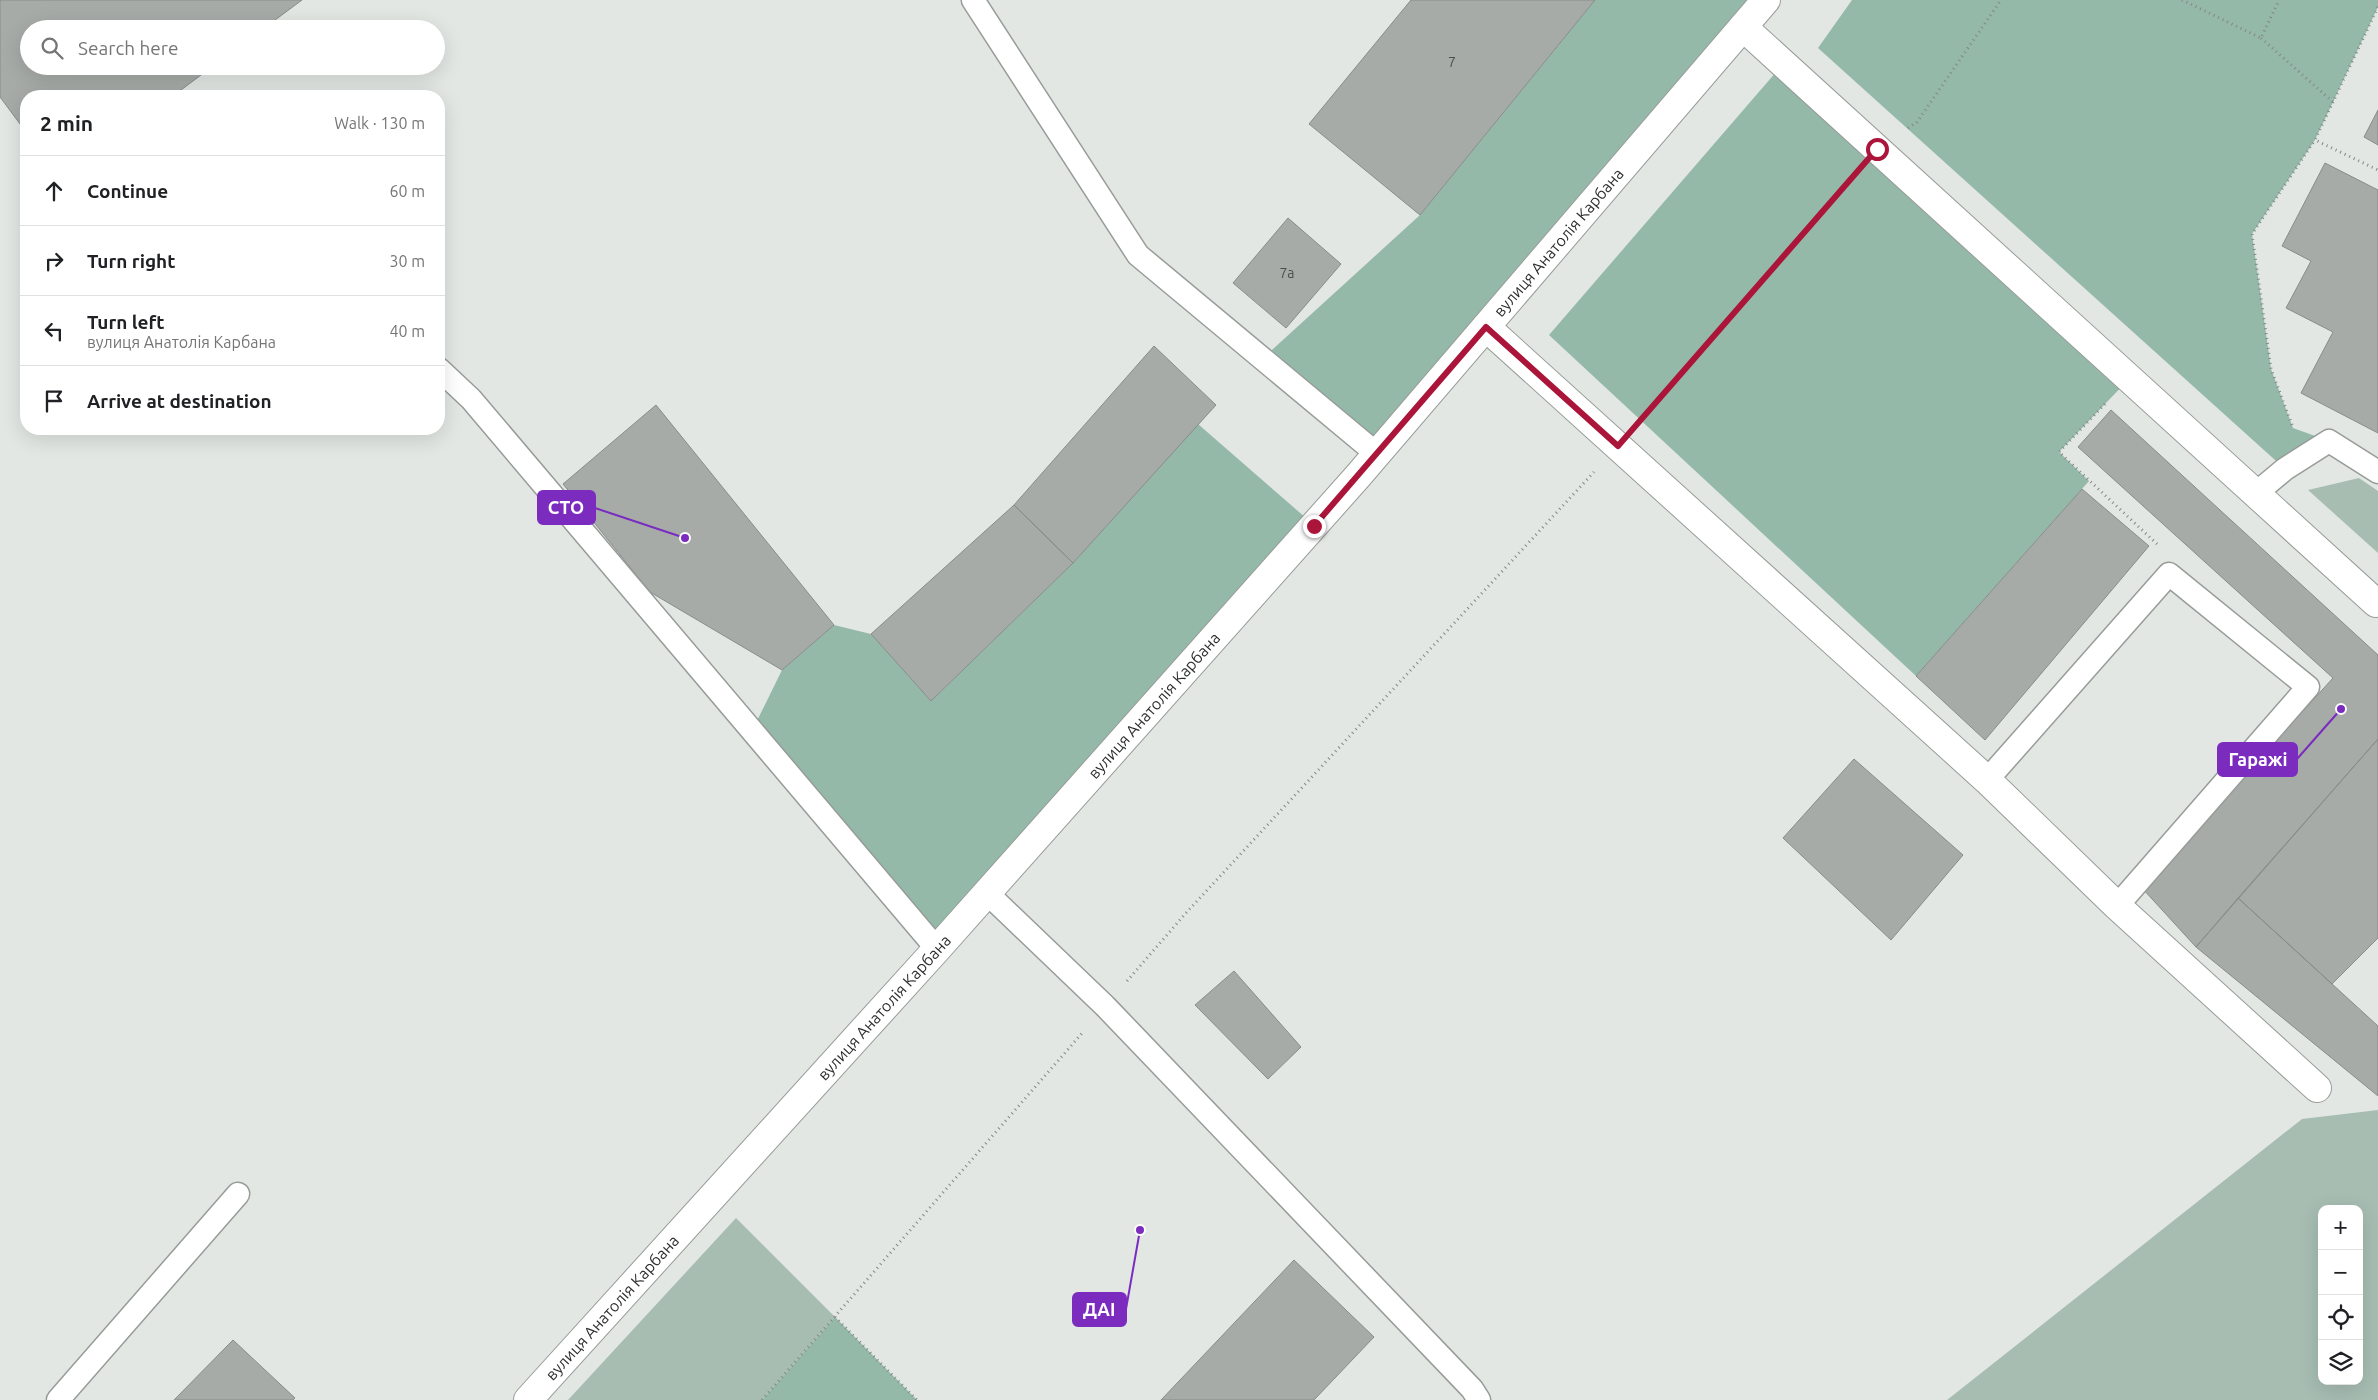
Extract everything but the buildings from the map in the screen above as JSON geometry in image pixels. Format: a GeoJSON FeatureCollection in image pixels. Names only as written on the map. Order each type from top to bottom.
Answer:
{"type":"FeatureCollection","features":[{"type":"Feature","properties":{"kind":"street","name":"вулиця Анатолія Карбана"},"geometry":{"type":"LineString","coordinates":[[528,1400],[937,949],[1377,454],[1766,0]]}},
{"type":"Feature","properties":{"kind":"street"},"geometry":{"type":"LineString","coordinates":[[1743,27],[2377,604]]}},
{"type":"Feature","properties":{"kind":"street"},"geometry":{"type":"LineString","coordinates":[[1486,327],[1987,780],[2117,906],[2317,1088]]}},
{"type":"Feature","properties":{"kind":"lane"},"geometry":{"type":"LineString","coordinates":[[973,0],[1138,255],[1377,454]]}},
{"type":"Feature","properties":{"kind":"lane"},"geometry":{"type":"LineString","coordinates":[[445,375],[471,399],[937,949]]}},
{"type":"Feature","properties":{"kind":"lane"},"geometry":{"type":"LineString","coordinates":[[445,393],[471,399]]}},
{"type":"Feature","properties":{"kind":"lane"},"geometry":{"type":"LineString","coordinates":[[2256,494],[2285,469],[2329,441],[2378,472]]}},
{"type":"Feature","properties":{"kind":"lane"},"geometry":{"type":"LineString","coordinates":[[1987,780],[2169,574],[2308,687],[2117,906]]}},
{"type":"Feature","properties":{"kind":"lane"},"geometry":{"type":"LineString","coordinates":[[986,893],[1105,1006],[1472,1389],[1479,1400]]}},
{"type":"Feature","properties":{"kind":"lane"},"geometry":{"type":"LineString","coordinates":[[58,1400],[238,1194]]}},
{"type":"Feature","properties":{"kind":"path"},"geometry":{"type":"LineString","coordinates":[[762,1400],[1186,914],[1618,446],[1877,149],[1917,122],[2000,0]]}},
{"type":"Feature","properties":{"kind":"path"},"geometry":{"type":"LineString","coordinates":[[2182,0],[2261,38],[2333,102]]}},
{"type":"Feature","properties":{"kind":"path"},"geometry":{"type":"LineString","coordinates":[[2261,38],[2279,0]]}},
{"type":"Feature","properties":{"kind":"path"},"geometry":{"type":"LineString","coordinates":[[2329,441],[2293,428],[2271,369],[2252,234],[2315,140],[2378,7]]}},
{"type":"Feature","properties":{"kind":"path"},"geometry":{"type":"LineString","coordinates":[[2315,140],[2378,170]]}},
{"type":"Feature","properties":{"kind":"path"},"geometry":{"type":"LineString","coordinates":[[2129,379],[2059,452],[2174,560],[2169,574]]}},
{"type":"Feature","properties":{"kind":"path"},"geometry":{"type":"LineString","coordinates":[[835,1317],[917,1400]]}},
{"type":"Feature","properties":{"kind":"green space"},"geometry":{"type":"Polygon","coordinates":[[[1595,0],[1766,0],[1377,454],[1262,359],[1420,215],[1595,0]]]}},
{"type":"Feature","properties":{"kind":"green space"},"geometry":{"type":"Polygon","coordinates":[[[1852,0],[2378,0],[2378,7],[2315,140],[2252,234],[2271,369],[2293,428],[2329,441],[2285,469],[1818,48],[1852,0]]]}},
{"type":"Feature","properties":{"kind":"green space"},"geometry":{"type":"Polygon","coordinates":[[[1783,64],[2129,379],[2059,452],[2089,481],[1916,676],[1549,335],[1783,64]]]}},
{"type":"Feature","properties":{"kind":"green space"},"geometry":{"type":"Polygon","coordinates":[[[1198,424],[1314,525],[937,949],[752,731],[782,670],[834,625],[871,634],[931,701],[1073,563],[1198,424]]]}},
{"type":"Feature","properties":{"kind":"green space"},"geometry":{"type":"Polygon","coordinates":[[[2359,478],[2378,491],[2378,553],[2308,490],[2359,478]]]}},
{"type":"Feature","properties":{"kind":"green space"},"geometry":{"type":"Polygon","coordinates":[[[2378,1110],[2378,1400],[1947,1400],[2302,1119],[2378,1110]]]}},
{"type":"Feature","properties":{"kind":"green space"},"geometry":{"type":"Polygon","coordinates":[[[736,1218],[835,1317],[762,1400],[568,1400],[736,1218]]]}},
{"type":"Feature","properties":{"kind":"green space"},"geometry":{"type":"Polygon","coordinates":[[[835,1317],[917,1400],[762,1400],[835,1317]]]}},
{"type":"Feature","properties":{"kind":"place","name":"СТО"},"geometry":{"type":"Point","coordinates":[685,538]}},
{"type":"Feature","properties":{"kind":"place","name":"Гаражі"},"geometry":{"type":"Point","coordinates":[2341,709]}},
{"type":"Feature","properties":{"kind":"place","name":"ДАІ"},"geometry":{"type":"Point","coordinates":[1140,1230]}},
{"type":"Feature","properties":{"kind":"route"},"geometry":{"type":"LineString","coordinates":[[1314,526],[1486,327],[1618,446],[1877,149]]}}]}
